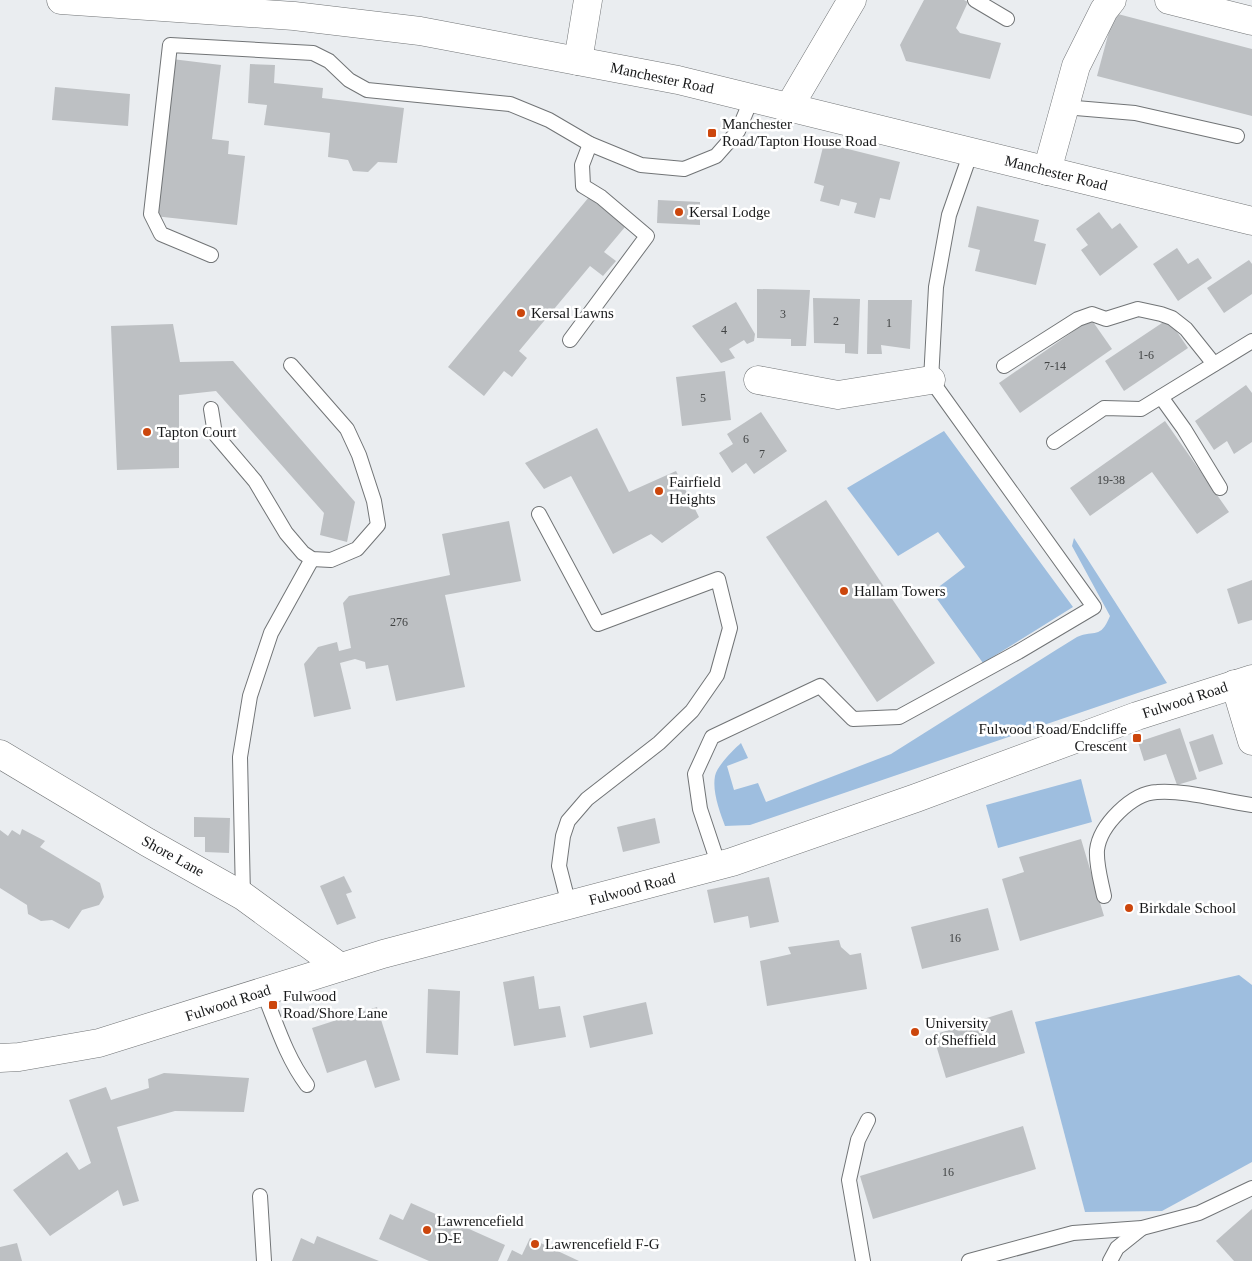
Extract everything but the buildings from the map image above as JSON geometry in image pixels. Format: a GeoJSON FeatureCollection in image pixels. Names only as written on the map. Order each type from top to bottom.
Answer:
{"type":"FeatureCollection","features":[{"type":"Feature","properties":{"kind":"street","name":"Manchester Road"},"geometry":{"type":"LineString","coordinates":[[61,0],[294,16],[420,31],[678,80],[1252,221]]}},
{"type":"Feature","properties":{"kind":"street"},"geometry":{"type":"LineString","coordinates":[[578,61],[588,0]]}},
{"type":"Feature","properties":{"kind":"street"},"geometry":{"type":"LineString","coordinates":[[789,107],[852,0]]}},
{"type":"Feature","properties":{"kind":"street"},"geometry":{"type":"LineString","coordinates":[[1047,171],[1076,66],[1104,10],[1112,0]]}},
{"type":"Feature","properties":{"kind":"street"},"geometry":{"type":"LineString","coordinates":[[1169,0],[1252,21]]}},
{"type":"Feature","properties":{"kind":"street"},"geometry":{"type":"LineString","coordinates":[[758,380],[838,395],[931,380]]}},
{"type":"Feature","properties":{"kind":"street"},"geometry":{"type":"LineString","coordinates":[[1244,681],[1252,740]]}},
{"type":"Feature","properties":{"kind":"street","name":"Fulwood Road"},"geometry":{"type":"LineString","coordinates":[[0,1058],[19,1057],[98,1043],[383,954],[719,866],[916,798],[1136,716],[1244,681]]}},
{"type":"Feature","properties":{"kind":"street","name":"Shore Lane"},"geometry":{"type":"LineString","coordinates":[[0,754],[147,842],[243,896],[340,967]]}},
{"type":"Feature","properties":{"kind":"lane"},"geometry":{"type":"LineString","coordinates":[[975,0],[1007,18]]}},
{"type":"Feature","properties":{"kind":"lane"},"geometry":{"type":"LineString","coordinates":[[211,255],[161,234],[151,214],[170,45],[313,53],[329,61],[349,80],[367,90],[510,104],[549,120],[590,144],[641,165],[684,168],[716,156],[738,132],[752,98]]}},
{"type":"Feature","properties":{"kind":"lane"},"geometry":{"type":"LineString","coordinates":[[1064,108],[1135,113],[1237,136]]}},
{"type":"Feature","properties":{"kind":"lane"},"geometry":{"type":"LineString","coordinates":[[570,340],[647,236],[601,197],[583,186],[582,165],[590,144]]}},
{"type":"Feature","properties":{"kind":"lane"},"geometry":{"type":"LineString","coordinates":[[719,866],[700,809],[695,774],[712,737],[820,686],[852,719],[899,717],[1018,652],[1094,607],[931,380],[936,287],[949,215],[971,152]]}},
{"type":"Feature","properties":{"kind":"lane"},"geometry":{"type":"LineString","coordinates":[[1004,366],[1078,318],[1092,314],[1106,319],[1138,309],[1172,318],[1186,329],[1214,364]]}},
{"type":"Feature","properties":{"kind":"lane"},"geometry":{"type":"LineString","coordinates":[[1054,442],[1104,408],[1141,409],[1252,341]]}},
{"type":"Feature","properties":{"kind":"lane"},"geometry":{"type":"LineString","coordinates":[[212,408],[215,434],[255,481],[286,533],[303,553],[312,559],[331,560],[357,549],[378,525],[374,501],[359,455],[347,429],[291,365]]}},
{"type":"Feature","properties":{"kind":"lane"},"geometry":{"type":"LineString","coordinates":[[1161,397],[1184,429],[1220,488]]}},
{"type":"Feature","properties":{"kind":"lane"},"geometry":{"type":"LineString","coordinates":[[539,514],[598,624],[718,579],[730,628],[717,675],[692,710],[659,743],[587,799],[568,821],[563,836],[559,866],[569,905]]}},
{"type":"Feature","properties":{"kind":"lane"},"geometry":{"type":"LineString","coordinates":[[243,896],[240,757],[250,696],[271,633],[312,559]]}},
{"type":"Feature","properties":{"kind":"lane"},"geometry":{"type":"LineString","coordinates":[[1104,896],[1097,864],[1097,849],[1110,822],[1122,808],[1134,800],[1155,792],[1179,792],[1252,805]]}},
{"type":"Feature","properties":{"kind":"lane"},"geometry":{"type":"LineString","coordinates":[[263,991],[288,1054],[296,1071],[307,1085]]}},
{"type":"Feature","properties":{"kind":"lane"},"geometry":{"type":"LineString","coordinates":[[863,1261],[849,1180],[858,1140],[868,1120]]}},
{"type":"Feature","properties":{"kind":"lane"},"geometry":{"type":"LineString","coordinates":[[969,1261],[1073,1233],[1142,1228],[1199,1213],[1252,1188]]}},
{"type":"Feature","properties":{"kind":"lane"},"geometry":{"type":"LineString","coordinates":[[260,1196],[264,1261]]}},
{"type":"Feature","properties":{"kind":"lane"},"geometry":{"type":"LineString","coordinates":[[1110,1261],[1117,1248],[1142,1228]]}},
{"type":"Feature","properties":{"kind":"shaded area"},"geometry":{"type":"Polygon","coordinates":[[[944,431],[1073,607],[983,663],[932,592],[965,567],[938,532],[898,556],[847,488],[944,431]]]}},
{"type":"Feature","properties":{"kind":"shaded area"},"geometry":{"type":"Polygon","coordinates":[[[1074,538],[1167,683],[750,825],[725,826],[716,795],[715,776],[722,763],[741,743],[748,758],[727,766],[734,790],[758,783],[766,802],[891,754],[1077,637],[1100,631],[1110,616],[1072,546],[1074,538]]]}},
{"type":"Feature","properties":{"kind":"shaded area"},"geometry":{"type":"Polygon","coordinates":[[[1081,779],[1092,822],[998,848],[986,805],[1081,779]]]}},
{"type":"Feature","properties":{"kind":"shaded area"},"geometry":{"type":"Polygon","coordinates":[[[1239,975],[1252,985],[1252,1162],[1162,1211],[1085,1212],[1035,1022],[1239,975]]]}},
{"type":"Feature","properties":{"kind":"place","name":"Manchester Road/Tapton House Road"},"geometry":{"type":"Point","coordinates":[712,133]}},
{"type":"Feature","properties":{"kind":"place","name":"Kersal Lodge"},"geometry":{"type":"Point","coordinates":[679,212]}},
{"type":"Feature","properties":{"kind":"place","name":"Kersal Lawns"},"geometry":{"type":"Point","coordinates":[521,313]}},
{"type":"Feature","properties":{"kind":"place","name":"Tapton Court"},"geometry":{"type":"Point","coordinates":[147,432]}},
{"type":"Feature","properties":{"kind":"place","name":"Fairfield Heights"},"geometry":{"type":"Point","coordinates":[659,491]}},
{"type":"Feature","properties":{"kind":"place","name":"Hallam Towers"},"geometry":{"type":"Point","coordinates":[844,591]}},
{"type":"Feature","properties":{"kind":"place","name":"Fulwood Road/Endcliffe Crescent"},"geometry":{"type":"Point","coordinates":[1137,738]}},
{"type":"Feature","properties":{"kind":"place","name":"Birkdale School"},"geometry":{"type":"Point","coordinates":[1129,908]}},
{"type":"Feature","properties":{"kind":"place","name":"Fulwood Road/Shore Lane"},"geometry":{"type":"Point","coordinates":[273,1005]}},
{"type":"Feature","properties":{"kind":"place","name":"University of Sheffield"},"geometry":{"type":"Point","coordinates":[915,1032]}},
{"type":"Feature","properties":{"kind":"place","name":"Lawrencefield D-E"},"geometry":{"type":"Point","coordinates":[427,1230]}},
{"type":"Feature","properties":{"kind":"place","name":"Lawrencefield F-G"},"geometry":{"type":"Point","coordinates":[535,1244]}}]}
